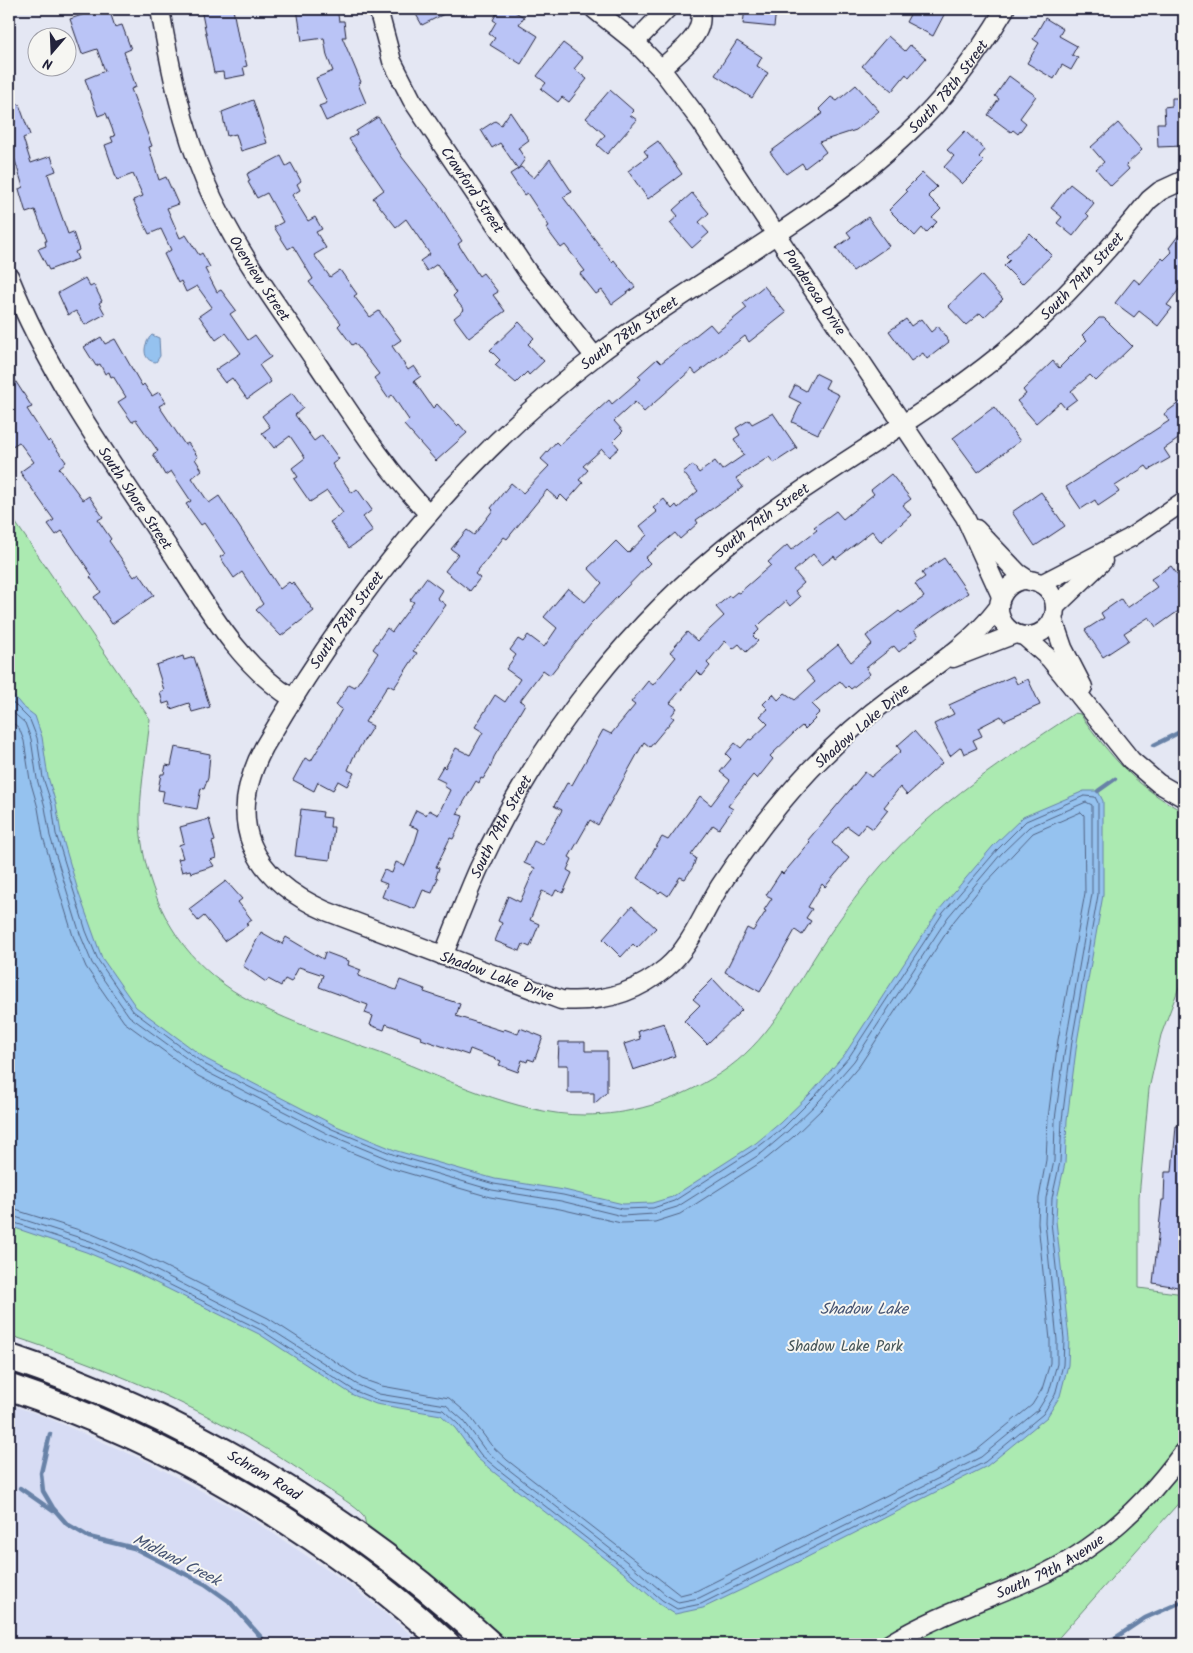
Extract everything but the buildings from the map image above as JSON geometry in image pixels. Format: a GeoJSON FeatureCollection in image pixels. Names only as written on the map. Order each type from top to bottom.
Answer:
{"type":"FeatureCollection","features":[{"type":"Feature","properties":{"kind":"main road","name":"Schram Road"},"geometry":{"type":"LineString","coordinates":[[9,1357],[140,1409],[195,1436],[285,1487],[328,1514],[400,1566],[490,1644]]}},
{"type":"Feature","properties":{"kind":"main road","name":"Schram Road"},"geometry":{"type":"LineString","coordinates":[[9,1387],[40,1397],[134,1438],[236,1491],[315,1540],[351,1566],[447,1644]]}},
{"type":"Feature","properties":{"kind":"street","name":"Overview Street"},"geometry":{"type":"LineString","coordinates":[[160,9],[173,77],[187,134],[206,182],[226,223],[258,277],[371,445],[404,488],[429,514]]}},
{"type":"Feature","properties":{"kind":"street","name":"Crawford Street"},"geometry":{"type":"LineString","coordinates":[[378,9],[392,61],[412,100],[527,271],[595,357]]}},
{"type":"Feature","properties":{"kind":"street","name":"Ponderosa Drive"},"geometry":{"type":"LineString","coordinates":[[594,9],[635,42],[661,69],[701,122],[965,518],[1005,560],[1036,582]]}},
{"type":"Feature","properties":{"kind":"street"},"geometry":{"type":"LineString","coordinates":[[635,42],[667,9]]}},
{"type":"Feature","properties":{"kind":"street"},"geometry":{"type":"LineString","coordinates":[[661,69],[696,35],[702,17],[699,9]]}},
{"type":"Feature","properties":{"kind":"street","name":"South 78th Street"},"geometry":{"type":"LineString","coordinates":[[292,698],[354,605],[429,514],[501,438],[595,357],[835,193],[909,133],[964,71],[1005,9]]}},
{"type":"Feature","properties":{"kind":"street","name":"South 79th Street"},"geometry":{"type":"LineString","coordinates":[[444,956],[479,869],[512,805],[568,717],[614,658],[663,604],[735,540],[780,506],[902,423],[1019,339],[1087,272],[1149,200],[1160,191],[1184,180]]}},
{"type":"Feature","properties":{"kind":"street","name":"South Shore Street"},"geometry":{"type":"LineString","coordinates":[[9,276],[30,325],[61,385],[218,621],[253,668],[292,698]]}},
{"type":"Feature","properties":{"kind":"street"},"geometry":{"type":"LineString","coordinates":[[1020,635],[1038,634],[1082,579],[1130,538],[1184,501]]}},
{"type":"Feature","properties":{"kind":"street","name":"Ponderosa Drive"},"geometry":{"type":"LineString","coordinates":[[965,518],[1000,602]]}},
{"type":"Feature","properties":{"kind":"street"},"geometry":{"type":"LineString","coordinates":[[1130,538],[1036,582],[1016,582],[1000,602],[1005,626],[1020,635],[1050,659],[1121,748],[1145,773],[1184,798]]}},
{"type":"Feature","properties":{"kind":"street"},"geometry":{"type":"LineString","coordinates":[[1036,582],[1051,594],[1063,648],[1098,717]]}},
{"type":"Feature","properties":{"kind":"street","name":"Shadow Lake Drive"},"geometry":{"type":"LineString","coordinates":[[292,698],[256,762],[246,792],[245,810],[252,846],[261,863],[275,881],[305,902],[561,1000],[578,1001],[608,998],[642,985],[677,957],[739,856],[809,770],[871,714],[939,664],[977,633],[1000,602]]}},
{"type":"Feature","properties":{"kind":"street","name":"Shadow Lake Drive"},"geometry":{"type":"LineString","coordinates":[[939,664],[1020,635]]}},
{"type":"Feature","properties":{"kind":"street","name":"South 79th Avenue"},"geometry":{"type":"LineString","coordinates":[[889,1644],[944,1614],[1036,1577],[1091,1546],[1137,1508],[1158,1486],[1184,1451]]}},
{"type":"Feature","properties":{"kind":"shaded area"},"geometry":{"type":"Polygon","coordinates":[[[9,1404],[48,1418],[148,1462],[244,1514],[347,1583],[423,1644],[9,1644],[9,1404]]]}},
{"type":"Feature","properties":{"kind":"green space","name":"Shadow Lake Park"},"geometry":{"type":"Polygon","coordinates":[[[9,513],[150,719],[140,813],[144,857],[158,902],[178,937],[191,954],[206,970],[232,990],[267,1010],[480,1093],[532,1109],[584,1115],[634,1110],[681,1094],[711,1079],[729,1067],[759,1040],[771,1025],[846,911],[881,866],[902,843],[948,802],[973,783],[1075,713],[1080,714],[1114,757],[1138,781],[1184,812],[1184,974],[1161,1035],[1149,1089],[1139,1197],[1139,1288],[1184,1294],[1184,1497],[1053,1644],[512,1644],[460,1600],[366,1526],[363,1515],[356,1508],[252,1440],[133,1381],[9,1335],[9,513]]]}},
{"type":"Feature","properties":{"kind":"water"},"geometry":{"type":"Polygon","coordinates":[[[152,335],[159,338],[160,356],[156,362],[148,358],[145,351],[147,342],[152,335]]]}},
{"type":"Feature","properties":{"kind":"water","name":"Shadow Lake"},"geometry":{"type":"Polygon","coordinates":[[[9,690],[22,706],[35,716],[42,737],[48,777],[56,804],[61,833],[79,894],[102,958],[136,1007],[206,1059],[334,1125],[397,1151],[495,1179],[564,1190],[623,1204],[652,1203],[672,1197],[756,1143],[780,1123],[812,1092],[845,1054],[939,910],[993,846],[1023,817],[1084,791],[1098,791],[1103,801],[1103,895],[1077,1042],[1067,1120],[1065,1163],[1057,1199],[1056,1221],[1069,1339],[1068,1365],[1060,1396],[1047,1417],[987,1466],[703,1608],[675,1614],[659,1604],[624,1573],[477,1458],[455,1428],[441,1415],[376,1404],[353,1395],[259,1334],[136,1273],[86,1252],[9,1226],[9,690]]]}},
{"type":"Feature","properties":{"kind":"waterway","name":"Midland Creek"},"geometry":{"type":"LineString","coordinates":[[1154,745],[1184,730]]}},
{"type":"Feature","properties":{"kind":"waterway","name":"Midland Creek"},"geometry":{"type":"LineString","coordinates":[[1098,791],[1115,779]]}},
{"type":"Feature","properties":{"kind":"waterway","name":"Midland Creek"},"geometry":{"type":"LineString","coordinates":[[50,1434],[41,1473],[43,1491],[53,1508],[67,1524],[89,1537],[134,1548],[205,1584],[229,1601],[267,1644]]}},
{"type":"Feature","properties":{"kind":"waterway"},"geometry":{"type":"LineString","coordinates":[[20,1488],[53,1511]]}},
{"type":"Feature","properties":{"kind":"waterway"},"geometry":{"type":"LineString","coordinates":[[1098,1644],[1115,1638],[1145,1618],[1184,1601]]}}]}
